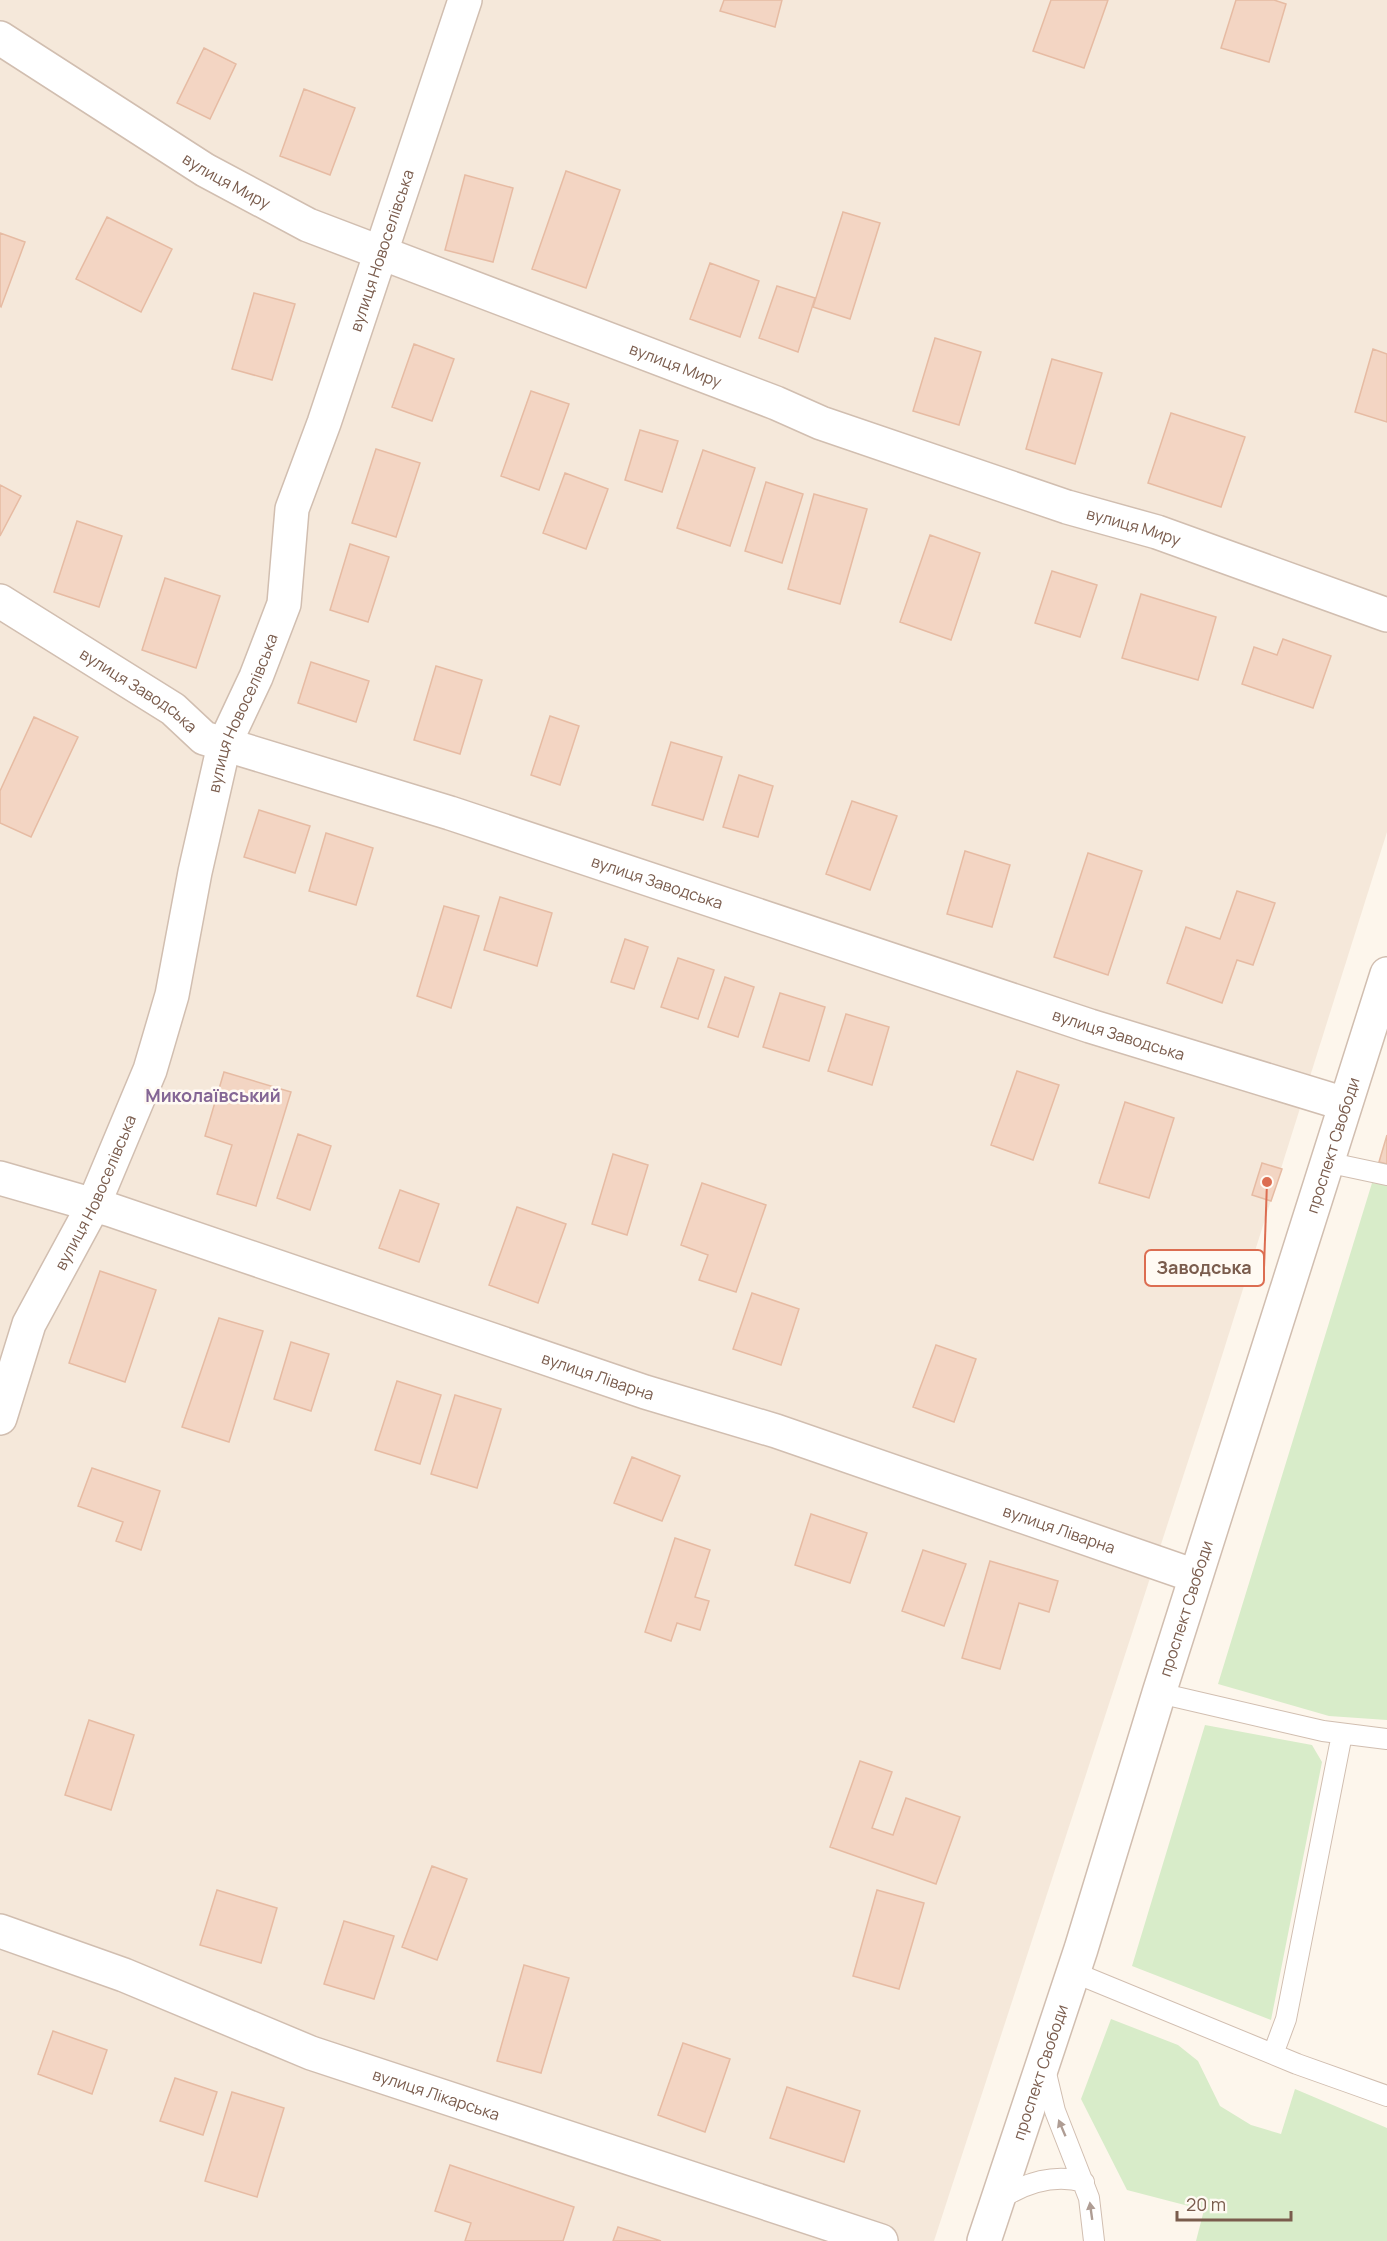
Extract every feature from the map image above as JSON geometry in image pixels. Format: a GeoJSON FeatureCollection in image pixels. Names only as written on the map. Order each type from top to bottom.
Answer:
{"type":"FeatureCollection","features":[{"type":"Feature","properties":{"kind":"street","name":"вулиця Новоселівська"},"geometry":{"type":"LineString","coordinates":[[0,1418],[29,1324],[55,1271],[93,1206],[150,1070],[172,995],[195,872],[224,745],[256,677],[284,604],[292,509],[324,423],[465,0]]}},
{"type":"Feature","properties":{"kind":"street","name":"вулиця Миру"},"geometry":{"type":"LineString","coordinates":[[0,38],[205,170],[309,225],[776,403],[821,423],[1067,507],[1157,532],[1387,615]]}},
{"type":"Feature","properties":{"kind":"street","name":"вулиця Заводська"},"geometry":{"type":"LineString","coordinates":[[0,601],[164,702],[204,738],[461,817],[1090,1026],[1345,1104]]}},
{"type":"Feature","properties":{"kind":"street","name":"проспект Свободи"},"geometry":{"type":"LineString","coordinates":[[984,2241],[1073,1972],[1195,1576],[1387,974]]}},
{"type":"Feature","properties":{"kind":"street","name":"вулиця Ліварна"},"geometry":{"type":"LineString","coordinates":[[0,1178],[333,1284],[645,1392],[777,1431],[1195,1576]]}},
{"type":"Feature","properties":{"kind":"street","name":"вулиця Лікарська"},"geometry":{"type":"LineString","coordinates":[[0,1931],[124,1975],[311,2053],[881,2241]]}},
{"type":"Feature","properties":{"kind":"lane"},"geometry":{"type":"LineString","coordinates":[[1326,1162],[1387,1175]]}},
{"type":"Feature","properties":{"kind":"lane"},"geometry":{"type":"LineString","coordinates":[[1159,1693],[1342,1734],[1387,1739]]}},
{"type":"Feature","properties":{"kind":"lane"},"geometry":{"type":"LineString","coordinates":[[1273,2054],[1286,2019],[1342,1734]]}},
{"type":"Feature","properties":{"kind":"lane"},"geometry":{"type":"LineString","coordinates":[[1073,1972],[1273,2054],[1387,2096]]}},
{"type":"Feature","properties":{"kind":"lane"},"geometry":{"type":"LineString","coordinates":[[1044,2059],[1055,2111],[1084,2182],[1092,2215],[1094,2241]]}},
{"type":"Feature","properties":{"kind":"lane"},"geometry":{"type":"LineString","coordinates":[[997,2201],[1020,2187],[1045,2179],[1070,2178],[1084,2182]]}},
{"type":"Feature","properties":{"kind":"shaded area"},"geometry":{"type":"Polygon","coordinates":[[[0,0],[1387,0],[1387,832],[1209,1397],[934,2241],[0,2241],[0,0]]]}},
{"type":"Feature","properties":{"kind":"green space"},"geometry":{"type":"Polygon","coordinates":[[[1372,1183],[1387,1185],[1387,1720],[1329,1716],[1218,1684],[1372,1183]]]}},
{"type":"Feature","properties":{"kind":"green space"},"geometry":{"type":"Polygon","coordinates":[[[1205,1725],[1312,1745],[1322,1762],[1271,2020],[1132,1966],[1205,1725]]]}},
{"type":"Feature","properties":{"kind":"green space"},"geometry":{"type":"Polygon","coordinates":[[[1111,2019],[1178,2045],[1198,2061],[1220,2106],[1251,2125],[1281,2134],[1295,2089],[1387,2128],[1387,2241],[1196,2241],[1204,2210],[1127,2190],[1081,2099],[1111,2019]]]}},
{"type":"Feature","properties":{"kind":"building"},"geometry":{"type":"Polygon","coordinates":[[[724,0],[782,0],[775,27],[720,11],[724,0]]]}},
{"type":"Feature","properties":{"kind":"building"},"geometry":{"type":"Polygon","coordinates":[[[1051,0],[1108,0],[1084,68],[1033,51],[1051,0]]]}},
{"type":"Feature","properties":{"kind":"building"},"geometry":{"type":"Polygon","coordinates":[[[1236,0],[1274,0],[1286,4],[1269,62],[1221,48],[1236,0]]]}},
{"type":"Feature","properties":{"kind":"building"},"geometry":{"type":"Polygon","coordinates":[[[204,48],[236,64],[210,119],[177,103],[204,48]]]}},
{"type":"Feature","properties":{"kind":"building"},"geometry":{"type":"Polygon","coordinates":[[[304,89],[355,108],[330,175],[280,156],[304,89]]]}},
{"type":"Feature","properties":{"kind":"building"},"geometry":{"type":"Polygon","coordinates":[[[566,171],[620,190],[586,288],[532,269],[566,171]]]}},
{"type":"Feature","properties":{"kind":"building"},"geometry":{"type":"Polygon","coordinates":[[[465,175],[513,188],[493,262],[445,250],[465,175]]]}},
{"type":"Feature","properties":{"kind":"building"},"geometry":{"type":"Polygon","coordinates":[[[843,212],[880,223],[850,319],[813,307],[843,212]]]}},
{"type":"Feature","properties":{"kind":"building"},"geometry":{"type":"Polygon","coordinates":[[[107,217],[172,249],[141,312],[76,279],[107,217]]]}},
{"type":"Feature","properties":{"kind":"building"},"geometry":{"type":"Polygon","coordinates":[[[0,233],[25,242],[1,307],[0,306],[0,233]]]}},
{"type":"Feature","properties":{"kind":"building"},"geometry":{"type":"Polygon","coordinates":[[[710,263],[759,281],[740,337],[690,319],[710,263]]]}},
{"type":"Feature","properties":{"kind":"building"},"geometry":{"type":"Polygon","coordinates":[[[777,286],[815,298],[798,352],[759,338],[777,286]]]}},
{"type":"Feature","properties":{"kind":"building"},"geometry":{"type":"Polygon","coordinates":[[[254,293],[295,304],[272,380],[232,369],[254,293]]]}},
{"type":"Feature","properties":{"kind":"building"},"geometry":{"type":"Polygon","coordinates":[[[935,338],[981,352],[959,425],[913,411],[935,338]]]}},
{"type":"Feature","properties":{"kind":"building"},"geometry":{"type":"Polygon","coordinates":[[[414,344],[454,359],[432,421],[392,407],[414,344]]]}},
{"type":"Feature","properties":{"kind":"building"},"geometry":{"type":"Polygon","coordinates":[[[1373,349],[1387,354],[1387,422],[1355,412],[1373,349]]]}},
{"type":"Feature","properties":{"kind":"building"},"geometry":{"type":"Polygon","coordinates":[[[1052,359],[1102,373],[1075,464],[1026,449],[1052,359]]]}},
{"type":"Feature","properties":{"kind":"building"},"geometry":{"type":"Polygon","coordinates":[[[531,391],[569,404],[539,490],[501,476],[531,391]]]}},
{"type":"Feature","properties":{"kind":"building"},"geometry":{"type":"Polygon","coordinates":[[[1171,413],[1245,437],[1221,507],[1148,483],[1171,413]]]}},
{"type":"Feature","properties":{"kind":"building"},"geometry":{"type":"Polygon","coordinates":[[[640,430],[678,441],[662,492],[625,480],[640,430]]]}},
{"type":"Feature","properties":{"kind":"building"},"geometry":{"type":"Polygon","coordinates":[[[376,449],[420,463],[396,537],[352,523],[376,449]]]}},
{"type":"Feature","properties":{"kind":"building"},"geometry":{"type":"Polygon","coordinates":[[[703,450],[755,468],[730,546],[677,528],[703,450]]]}},
{"type":"Feature","properties":{"kind":"building"},"geometry":{"type":"Polygon","coordinates":[[[565,473],[608,489],[586,549],[543,533],[565,473]]]}},
{"type":"Feature","properties":{"kind":"building"},"geometry":{"type":"Polygon","coordinates":[[[766,482],[803,494],[782,563],[745,551],[766,482]]]}},
{"type":"Feature","properties":{"kind":"building"},"geometry":{"type":"Polygon","coordinates":[[[0,485],[21,496],[0,536],[0,485]]]}},
{"type":"Feature","properties":{"kind":"building"},"geometry":{"type":"Polygon","coordinates":[[[814,494],[867,509],[840,604],[788,589],[814,494]]]}},
{"type":"Feature","properties":{"kind":"building"},"geometry":{"type":"Polygon","coordinates":[[[77,521],[122,536],[99,607],[54,592],[77,521]]]}},
{"type":"Feature","properties":{"kind":"building"},"geometry":{"type":"Polygon","coordinates":[[[930,535],[980,553],[951,640],[900,622],[930,535]]]}},
{"type":"Feature","properties":{"kind":"building"},"geometry":{"type":"Polygon","coordinates":[[[350,544],[389,557],[368,622],[330,610],[350,544]]]}},
{"type":"Feature","properties":{"kind":"building"},"geometry":{"type":"Polygon","coordinates":[[[1052,571],[1097,585],[1080,637],[1035,623],[1052,571]]]}},
{"type":"Feature","properties":{"kind":"building"},"geometry":{"type":"Polygon","coordinates":[[[165,578],[220,596],[196,668],[142,650],[165,578]]]}},
{"type":"Feature","properties":{"kind":"building"},"geometry":{"type":"Polygon","coordinates":[[[1141,594],[1216,617],[1198,680],[1122,658],[1141,594]]]}},
{"type":"Feature","properties":{"kind":"building"},"geometry":{"type":"Polygon","coordinates":[[[1283,639],[1331,656],[1313,708],[1242,684],[1254,647],[1277,655],[1283,639]]]}},
{"type":"Feature","properties":{"kind":"building"},"geometry":{"type":"Polygon","coordinates":[[[311,662],[369,681],[356,722],[298,703],[311,662]]]}},
{"type":"Feature","properties":{"kind":"building"},"geometry":{"type":"Polygon","coordinates":[[[436,666],[482,680],[460,754],[414,740],[436,666]]]}},
{"type":"Feature","properties":{"kind":"building"},"geometry":{"type":"Polygon","coordinates":[[[550,716],[579,726],[560,785],[531,775],[550,716]]]}},
{"type":"Feature","properties":{"kind":"building"},"geometry":{"type":"Polygon","coordinates":[[[34,717],[78,737],[31,837],[0,823],[0,791],[34,717]]]}},
{"type":"Feature","properties":{"kind":"building"},"geometry":{"type":"Polygon","coordinates":[[[671,742],[722,757],[703,820],[652,805],[671,742]]]}},
{"type":"Feature","properties":{"kind":"building"},"geometry":{"type":"Polygon","coordinates":[[[739,775],[773,786],[758,837],[723,827],[739,775]]]}},
{"type":"Feature","properties":{"kind":"building"},"geometry":{"type":"Polygon","coordinates":[[[852,801],[897,816],[870,890],[826,874],[852,801]]]}},
{"type":"Feature","properties":{"kind":"building"},"geometry":{"type":"Polygon","coordinates":[[[259,810],[310,826],[295,873],[244,857],[259,810]]]}},
{"type":"Feature","properties":{"kind":"building"},"geometry":{"type":"Polygon","coordinates":[[[326,833],[373,848],[356,905],[309,891],[326,833]]]}},
{"type":"Feature","properties":{"kind":"building"},"geometry":{"type":"Polygon","coordinates":[[[965,851],[1010,865],[992,927],[947,914],[965,851]]]}},
{"type":"Feature","properties":{"kind":"building"},"geometry":{"type":"Polygon","coordinates":[[[1088,853],[1142,871],[1108,975],[1054,957],[1088,853]]]}},
{"type":"Feature","properties":{"kind":"building"},"geometry":{"type":"Polygon","coordinates":[[[1237,891],[1275,903],[1253,965],[1237,960],[1222,1003],[1167,983],[1186,927],[1220,939],[1237,891]]]}},
{"type":"Feature","properties":{"kind":"building"},"geometry":{"type":"Polygon","coordinates":[[[500,897],[552,913],[537,966],[484,950],[500,897]]]}},
{"type":"Feature","properties":{"kind":"building"},"geometry":{"type":"Polygon","coordinates":[[[444,906],[479,916],[451,1008],[417,996],[444,906]]]}},
{"type":"Feature","properties":{"kind":"building"},"geometry":{"type":"Polygon","coordinates":[[[625,939],[648,947],[634,989],[611,982],[625,939]]]}},
{"type":"Feature","properties":{"kind":"building"},"geometry":{"type":"Polygon","coordinates":[[[678,958],[714,970],[698,1019],[661,1007],[678,958]]]}},
{"type":"Feature","properties":{"kind":"building"},"geometry":{"type":"Polygon","coordinates":[[[725,977],[754,987],[738,1037],[708,1027],[725,977]]]}},
{"type":"Feature","properties":{"kind":"building"},"geometry":{"type":"Polygon","coordinates":[[[780,993],[825,1007],[809,1061],[763,1047],[780,993]]]}},
{"type":"Feature","properties":{"kind":"building"},"geometry":{"type":"Polygon","coordinates":[[[846,1014],[889,1027],[872,1085],[828,1071],[846,1014]]]}},
{"type":"Feature","properties":{"kind":"building"},"geometry":{"type":"Polygon","coordinates":[[[1017,1071],[1059,1085],[1033,1160],[991,1145],[1017,1071]]]}},
{"type":"Feature","properties":{"kind":"building"},"geometry":{"type":"Polygon","coordinates":[[[224,1072],[291,1092],[256,1206],[217,1194],[232,1145],[205,1136],[224,1072]]]}},
{"type":"Feature","properties":{"kind":"building"},"geometry":{"type":"Polygon","coordinates":[[[1125,1102],[1174,1118],[1149,1198],[1099,1183],[1125,1102]]]}},
{"type":"Feature","properties":{"kind":"building"},"geometry":{"type":"Polygon","coordinates":[[[298,1134],[331,1146],[310,1210],[277,1198],[298,1134]]]}},
{"type":"Feature","properties":{"kind":"building"},"geometry":{"type":"Polygon","coordinates":[[[1387,1135],[1387,1164],[1379,1162],[1387,1135]]]}},
{"type":"Feature","properties":{"kind":"building"},"geometry":{"type":"Polygon","coordinates":[[[613,1154],[648,1165],[627,1235],[592,1224],[613,1154]]]}},
{"type":"Feature","properties":{"kind":"building"},"geometry":{"type":"Polygon","coordinates":[[[1262,1163],[1282,1169],[1271,1201],[1252,1195],[1262,1163]]]}},
{"type":"Feature","properties":{"kind":"building"},"geometry":{"type":"Polygon","coordinates":[[[702,1183],[766,1205],[736,1292],[699,1280],[708,1255],[681,1245],[702,1183]]]}},
{"type":"Feature","properties":{"kind":"building"},"geometry":{"type":"Polygon","coordinates":[[[400,1190],[439,1204],[419,1262],[379,1248],[400,1190]]]}},
{"type":"Feature","properties":{"kind":"building"},"geometry":{"type":"Polygon","coordinates":[[[517,1207],[566,1224],[538,1303],[489,1285],[517,1207]]]}},
{"type":"Feature","properties":{"kind":"building"},"geometry":{"type":"Polygon","coordinates":[[[100,1271],[156,1290],[125,1382],[69,1363],[100,1271]]]}},
{"type":"Feature","properties":{"kind":"building"},"geometry":{"type":"Polygon","coordinates":[[[752,1293],[799,1309],[781,1365],[733,1349],[752,1293]]]}},
{"type":"Feature","properties":{"kind":"building"},"geometry":{"type":"Polygon","coordinates":[[[219,1318],[263,1331],[229,1442],[182,1427],[219,1318]]]}},
{"type":"Feature","properties":{"kind":"building"},"geometry":{"type":"Polygon","coordinates":[[[291,1342],[329,1354],[311,1411],[274,1399],[291,1342]]]}},
{"type":"Feature","properties":{"kind":"building"},"geometry":{"type":"Polygon","coordinates":[[[936,1345],[976,1359],[954,1422],[913,1407],[936,1345]]]}},
{"type":"Feature","properties":{"kind":"building"},"geometry":{"type":"Polygon","coordinates":[[[397,1381],[441,1395],[420,1464],[375,1450],[397,1381]]]}},
{"type":"Feature","properties":{"kind":"building"},"geometry":{"type":"Polygon","coordinates":[[[455,1395],[501,1409],[477,1488],[431,1474],[455,1395]]]}},
{"type":"Feature","properties":{"kind":"building"},"geometry":{"type":"Polygon","coordinates":[[[632,1457],[680,1476],[662,1521],[614,1503],[632,1457]]]}},
{"type":"Feature","properties":{"kind":"building"},"geometry":{"type":"Polygon","coordinates":[[[92,1468],[160,1491],[141,1550],[116,1541],[123,1522],[78,1506],[92,1468]]]}},
{"type":"Feature","properties":{"kind":"building"},"geometry":{"type":"Polygon","coordinates":[[[811,1514],[867,1533],[850,1583],[795,1565],[811,1514]]]}},
{"type":"Feature","properties":{"kind":"building"},"geometry":{"type":"Polygon","coordinates":[[[675,1538],[710,1550],[695,1597],[709,1601],[700,1630],[677,1623],[671,1641],[645,1632],[675,1538]]]}},
{"type":"Feature","properties":{"kind":"building"},"geometry":{"type":"Polygon","coordinates":[[[923,1550],[966,1564],[944,1626],[902,1611],[923,1550]]]}},
{"type":"Feature","properties":{"kind":"building"},"geometry":{"type":"Polygon","coordinates":[[[990,1561],[1058,1581],[1049,1612],[1019,1603],[1000,1669],[962,1658],[990,1561]]]}},
{"type":"Feature","properties":{"kind":"building"},"geometry":{"type":"Polygon","coordinates":[[[89,1720],[134,1735],[111,1810],[65,1795],[89,1720]]]}},
{"type":"Feature","properties":{"kind":"building"},"geometry":{"type":"Polygon","coordinates":[[[860,1761],[892,1772],[872,1828],[893,1835],[906,1798],[960,1817],[936,1884],[830,1847],[860,1761]]]}},
{"type":"Feature","properties":{"kind":"building"},"geometry":{"type":"Polygon","coordinates":[[[432,1866],[467,1879],[437,1960],[402,1947],[432,1866]]]}},
{"type":"Feature","properties":{"kind":"building"},"geometry":{"type":"Polygon","coordinates":[[[217,1890],[277,1908],[261,1963],[200,1945],[217,1890]]]}},
{"type":"Feature","properties":{"kind":"building"},"geometry":{"type":"Polygon","coordinates":[[[877,1890],[924,1903],[899,1989],[853,1976],[877,1890]]]}},
{"type":"Feature","properties":{"kind":"building"},"geometry":{"type":"Polygon","coordinates":[[[344,1921],[394,1936],[374,1999],[324,1984],[344,1921]]]}},
{"type":"Feature","properties":{"kind":"building"},"geometry":{"type":"Polygon","coordinates":[[[524,1965],[569,1978],[541,2073],[497,2061],[524,1965]]]}},
{"type":"Feature","properties":{"kind":"building"},"geometry":{"type":"Polygon","coordinates":[[[53,2031],[107,2050],[92,2094],[38,2074],[53,2031]]]}},
{"type":"Feature","properties":{"kind":"building"},"geometry":{"type":"Polygon","coordinates":[[[683,2043],[730,2059],[705,2132],[658,2115],[683,2043]]]}},
{"type":"Feature","properties":{"kind":"building"},"geometry":{"type":"Polygon","coordinates":[[[175,2078],[217,2092],[203,2135],[160,2121],[175,2078]]]}},
{"type":"Feature","properties":{"kind":"building"},"geometry":{"type":"Polygon","coordinates":[[[787,2087],[860,2111],[844,2162],[770,2138],[787,2087]]]}},
{"type":"Feature","properties":{"kind":"building"},"geometry":{"type":"Polygon","coordinates":[[[232,2092],[284,2108],[257,2197],[205,2181],[232,2092]]]}},
{"type":"Feature","properties":{"kind":"building"},"geometry":{"type":"Polygon","coordinates":[[[450,2165],[574,2207],[563,2241],[465,2241],[471,2223],[435,2211],[450,2165]]]}},
{"type":"Feature","properties":{"kind":"building"},"geometry":{"type":"Polygon","coordinates":[[[618,2227],[661,2241],[613,2241],[618,2227]]]}},
{"type":"Feature","properties":{"kind":"place","name":"Заводська"},"geometry":{"type":"Point","coordinates":[1267,1182]}},
{"type":"Feature","properties":{"kind":"district","name":"Миколаївський"},"geometry":{"type":"Point","coordinates":[213,1096]}}]}
